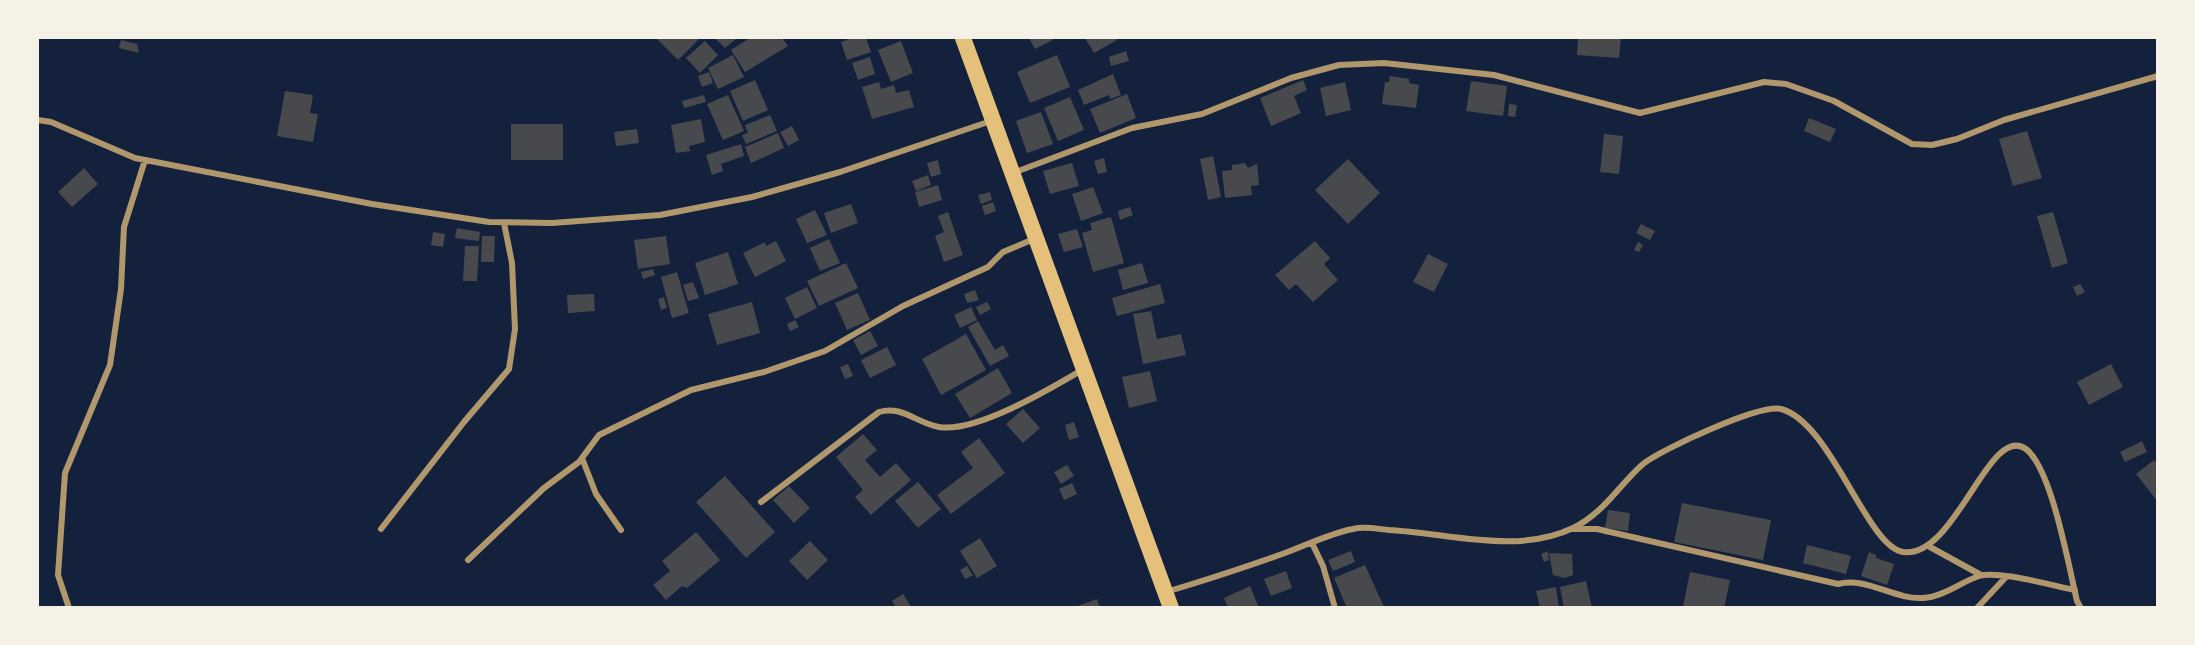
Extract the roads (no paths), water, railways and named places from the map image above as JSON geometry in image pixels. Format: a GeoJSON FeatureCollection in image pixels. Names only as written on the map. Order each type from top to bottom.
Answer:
{"type":"FeatureCollection","features":[{"type":"Feature","properties":{"kind":"highway"},"geometry":{"type":"LineString","coordinates":[[963,38],[995,119],[1168,600]]}},
{"type":"Feature","properties":{"kind":"street"},"geometry":{"type":"LineString","coordinates":[[1013,173],[1132,129],[1202,114],[1291,78],[1339,65],[1384,63],[1494,75],[1640,112],[1764,82],[1786,84],[1834,101],[1912,144],[1932,145],[1957,139],[2004,120],[2157,76]]}},
{"type":"Feature","properties":{"kind":"street"},"geometry":{"type":"LineString","coordinates":[[38,120],[51,122],[145,160],[372,204],[504,223],[552,223],[660,214],[752,197],[840,172],[995,119]]}},
{"type":"Feature","properties":{"kind":"street"},"geometry":{"type":"LineString","coordinates":[[69,608],[58,575],[65,472],[110,365],[121,289],[124,227],[145,160]]}},
{"type":"Feature","properties":{"kind":"street"},"geometry":{"type":"LineString","coordinates":[[381,529],[464,422],[509,369],[515,329],[512,262],[504,223]]}},
{"type":"Feature","properties":{"kind":"street"},"geometry":{"type":"LineString","coordinates":[[468,560],[544,488],[582,458],[599,435],[691,390],[764,372],[825,351],[903,306],[988,267],[1004,252],[1038,237]]}},
{"type":"Feature","properties":{"kind":"street"},"geometry":{"type":"LineString","coordinates":[[761,502],[879,412],[897,409],[920,422],[941,428],[963,425],[1041,395],[1085,368]]}},
{"type":"Feature","properties":{"kind":"street"},"geometry":{"type":"LineString","coordinates":[[1572,529],[1601,509],[1644,463],[1676,445],[1764,408],[1782,410],[1797,419],[1826,448],[1876,530],[1891,548],[1901,552],[1930,547],[1982,575],[2006,577],[2075,590]]}},
{"type":"Feature","properties":{"kind":"street"},"geometry":{"type":"LineString","coordinates":[[1930,547],[1952,521],[1993,460],[2008,448],[2017,445],[2026,449],[2036,461],[2050,490],[2081,608]]}},
{"type":"Feature","properties":{"kind":"street"},"geometry":{"type":"LineString","coordinates":[[582,458],[596,494],[621,530]]}},
{"type":"Feature","properties":{"kind":"street"},"geometry":{"type":"LineString","coordinates":[[1168,600],[1355,528],[1428,532],[1517,543],[1572,529],[1598,529],[1838,584],[1847,581],[1899,595],[1924,598],[1982,575]]}},
{"type":"Feature","properties":{"kind":"street"},"geometry":{"type":"LineString","coordinates":[[1312,543],[1323,566],[1335,608]]}},
{"type":"Feature","properties":{"kind":"street"},"geometry":{"type":"LineString","coordinates":[[1977,608],[2006,577]]}}]}
